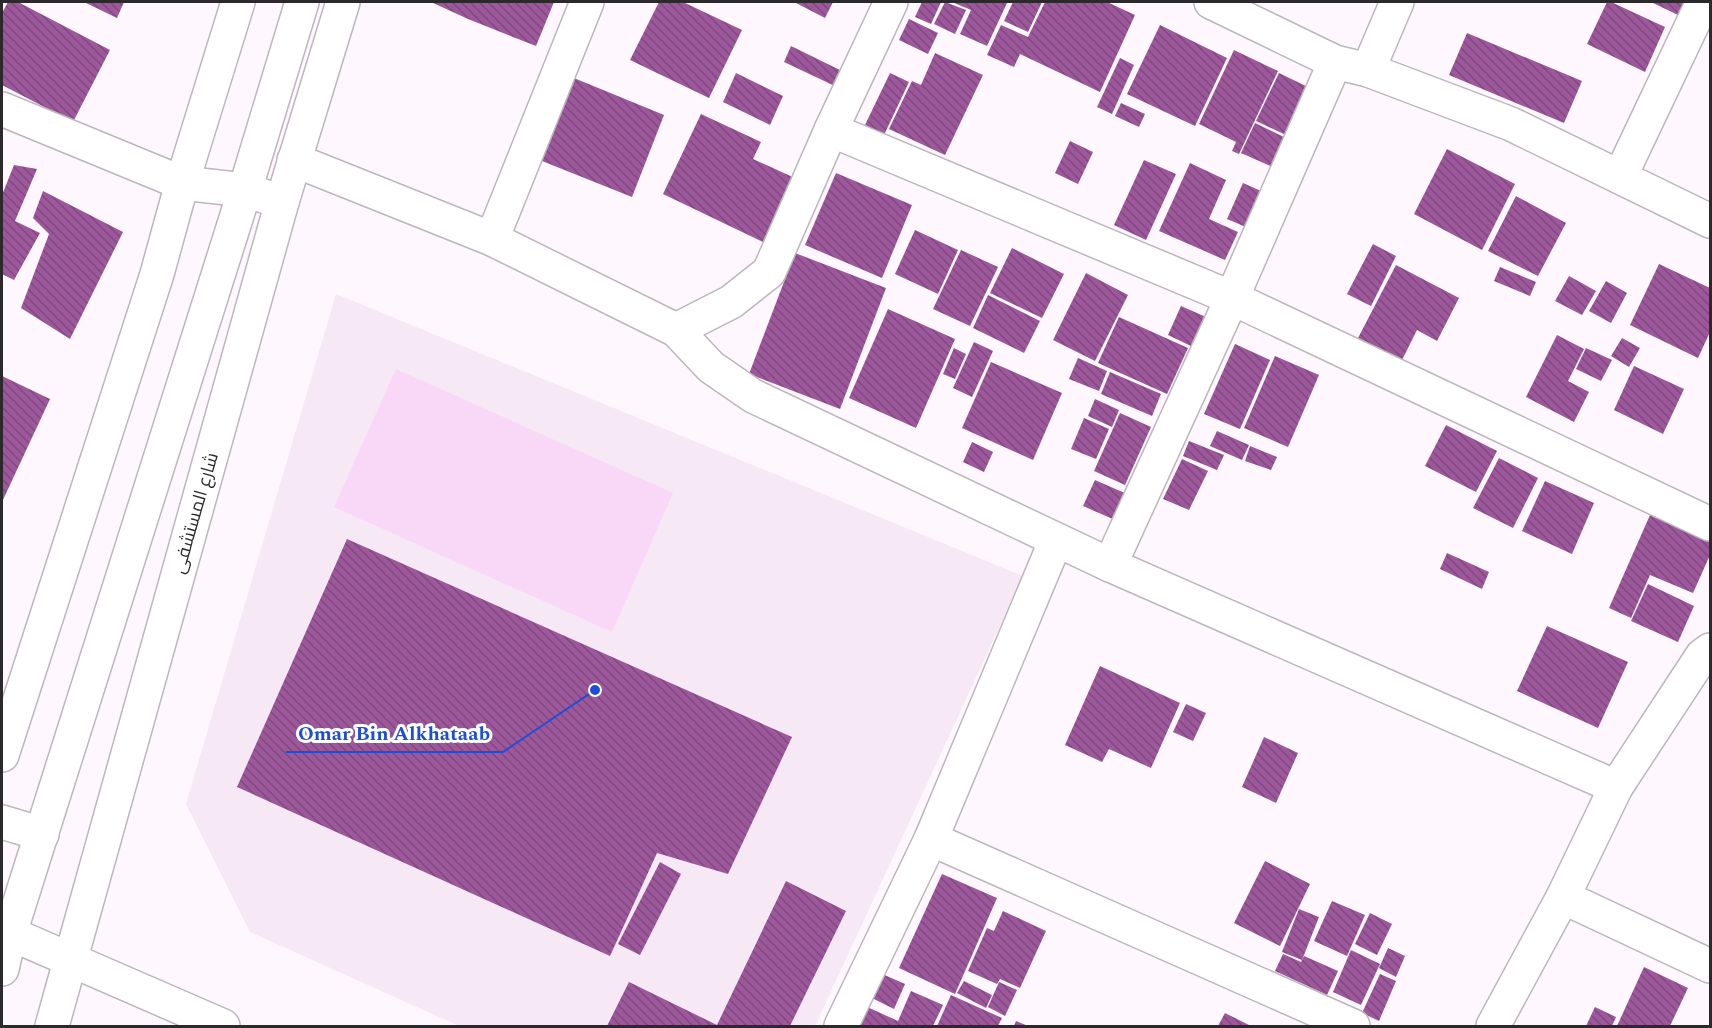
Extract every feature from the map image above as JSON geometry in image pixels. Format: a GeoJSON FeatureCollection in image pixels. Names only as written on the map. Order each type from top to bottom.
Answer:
{"type":"FeatureCollection","features":[{"type":"Feature","properties":{"kind":"street"},"geometry":{"type":"LineString","coordinates":[[2,755],[157,274],[182,183],[238,2]]}},
{"type":"Feature","properties":{"kind":"street"},"geometry":{"type":"LineString","coordinates":[[2,969],[6,932],[42,834],[302,2]]}},
{"type":"Feature","properties":{"kind":"street","name":"شارع المستشفى"},"geometry":{"type":"LineString","coordinates":[[52,1026],[282,202],[343,2]]}},
{"type":"Feature","properties":{"kind":"street"},"geometry":{"type":"LineString","coordinates":[[492,239],[587,2]]}},
{"type":"Feature","properties":{"kind":"street"},"geometry":{"type":"LineString","coordinates":[[676,330],[731,302],[769,272],[831,130],[891,2]]}},
{"type":"Feature","properties":{"kind":"street"},"geometry":{"type":"LineString","coordinates":[[1210,2],[1335,62],[1368,70],[1511,124],[1710,221]]}},
{"type":"Feature","properties":{"kind":"street"},"geometry":{"type":"LineString","coordinates":[[1368,70],[1397,2]]}},
{"type":"Feature","properties":{"kind":"street"},"geometry":{"type":"LineString","coordinates":[[1620,177],[1702,2]]}},
{"type":"Feature","properties":{"kind":"street"},"geometry":{"type":"LineString","coordinates":[[1110,565],[1232,298],[1335,62]]}},
{"type":"Feature","properties":{"kind":"street"},"geometry":{"type":"LineString","coordinates":[[2,109],[182,183],[245,190],[282,202]]}},
{"type":"Feature","properties":{"kind":"street"},"geometry":{"type":"LineString","coordinates":[[831,130],[1232,298],[1710,524]]}},
{"type":"Feature","properties":{"kind":"street"},"geometry":{"type":"LineString","coordinates":[[294,160],[492,239],[676,330],[711,368],[753,396],[1056,540],[1616,787]]}},
{"type":"Feature","properties":{"kind":"street"},"geometry":{"type":"LineString","coordinates":[[841,1026],[931,838],[1056,540]]}},
{"type":"Feature","properties":{"kind":"street"},"geometry":{"type":"LineString","coordinates":[[1493,1026],[1563,897],[1616,787],[1708,655]]}},
{"type":"Feature","properties":{"kind":"street"},"geometry":{"type":"LineString","coordinates":[[2,822],[42,834]]}},
{"type":"Feature","properties":{"kind":"street"},"geometry":{"type":"LineString","coordinates":[[931,838],[1353,1026]]}},
{"type":"Feature","properties":{"kind":"street"},"geometry":{"type":"LineString","coordinates":[[1563,897],[1710,966]]}},
{"type":"Feature","properties":{"kind":"street"},"geometry":{"type":"LineString","coordinates":[[6,932],[224,1026]]}},
{"type":"Feature","properties":{"kind":"shaded area"},"geometry":{"type":"Polygon","coordinates":[[[336,294],[1023,576],[815,1026],[459,1026],[250,932],[186,804],[336,294]]]}},
{"type":"Feature","properties":{"kind":"shaded area"},"geometry":{"type":"Polygon","coordinates":[[[396,369],[673,493],[612,632],[334,507],[396,369]]]}},
{"type":"Feature","properties":{"kind":"building"},"geometry":{"type":"Polygon","coordinates":[[[8,2],[18,2],[110,50],[73,122],[2,85],[2,13],[8,2]]]}},
{"type":"Feature","properties":{"kind":"building"},"geometry":{"type":"Polygon","coordinates":[[[84,2],[124,2],[117,18],[84,2]]]}},
{"type":"Feature","properties":{"kind":"building"},"geometry":{"type":"Polygon","coordinates":[[[431,2],[554,2],[536,46],[431,2]]]}},
{"type":"Feature","properties":{"kind":"building"},"geometry":{"type":"Polygon","coordinates":[[[659,2],[683,2],[742,30],[709,98],[630,60],[659,2]]]}},
{"type":"Feature","properties":{"kind":"building"},"geometry":{"type":"Polygon","coordinates":[[[794,2],[833,2],[825,18],[794,2]]]}},
{"type":"Feature","properties":{"kind":"building"},"geometry":{"type":"Polygon","coordinates":[[[922,2],[941,2],[931,24],[915,17],[922,2]]]}},
{"type":"Feature","properties":{"kind":"building"},"geometry":{"type":"Polygon","coordinates":[[[945,2],[966,10],[955,34],[934,24],[945,2]]]}},
{"type":"Feature","properties":{"kind":"building"},"geometry":{"type":"Polygon","coordinates":[[[952,2],[1007,3],[987,46],[960,34],[971,10],[952,2]]]}},
{"type":"Feature","properties":{"kind":"building"},"geometry":{"type":"Polygon","coordinates":[[[1013,2],[1042,2],[1028,32],[1004,21],[1013,2]]]}},
{"type":"Feature","properties":{"kind":"building"},"geometry":{"type":"Polygon","coordinates":[[[1045,2],[1107,2],[1135,15],[1100,92],[1020,54],[1014,67],[987,55],[1001,25],[1028,37],[1045,2]]]}},
{"type":"Feature","properties":{"kind":"building"},"geometry":{"type":"Polygon","coordinates":[[[1607,2],[1665,27],[1645,72],[1587,44],[1607,2]]]}},
{"type":"Feature","properties":{"kind":"building"},"geometry":{"type":"Polygon","coordinates":[[[1651,2],[1687,2],[1680,16],[1651,2]]]}},
{"type":"Feature","properties":{"kind":"building"},"geometry":{"type":"Polygon","coordinates":[[[909,19],[938,33],[928,54],[899,40],[909,19]]]}},
{"type":"Feature","properties":{"kind":"building"},"geometry":{"type":"Polygon","coordinates":[[[1160,25],[1227,58],[1195,126],[1127,94],[1160,25]]]}},
{"type":"Feature","properties":{"kind":"building"},"geometry":{"type":"Polygon","coordinates":[[[1467,33],[1582,81],[1564,123],[1449,75],[1467,33]]]}},
{"type":"Feature","properties":{"kind":"building"},"geometry":{"type":"Polygon","coordinates":[[[791,46],[844,72],[837,87],[784,62],[791,46]]]}},
{"type":"Feature","properties":{"kind":"building"},"geometry":{"type":"Polygon","coordinates":[[[1234,50],[1278,71],[1239,154],[1232,151],[1236,142],[1199,124],[1234,50]]]}},
{"type":"Feature","properties":{"kind":"building"},"geometry":{"type":"Polygon","coordinates":[[[935,53],[983,75],[945,155],[889,129],[912,81],[921,85],[935,53]]]}},
{"type":"Feature","properties":{"kind":"building"},"geometry":{"type":"Polygon","coordinates":[[[1120,58],[1134,65],[1112,114],[1097,107],[1120,58]]]}},
{"type":"Feature","properties":{"kind":"building"},"geometry":{"type":"Polygon","coordinates":[[[736,73],[783,96],[770,125],[723,102],[736,73]]]}},
{"type":"Feature","properties":{"kind":"building"},"geometry":{"type":"Polygon","coordinates":[[[890,73],[909,82],[884,135],[865,125],[890,73]]]}},
{"type":"Feature","properties":{"kind":"building"},"geometry":{"type":"Polygon","coordinates":[[[1279,73],[1310,88],[1288,136],[1256,121],[1279,73]]]}},
{"type":"Feature","properties":{"kind":"building"},"geometry":{"type":"Polygon","coordinates":[[[569,76],[664,115],[632,197],[537,159],[569,76]]]}},
{"type":"Feature","properties":{"kind":"building"},"geometry":{"type":"Polygon","coordinates":[[[1121,103],[1145,114],[1139,127],[1115,116],[1121,103]]]}},
{"type":"Feature","properties":{"kind":"building"},"geometry":{"type":"Polygon","coordinates":[[[701,114],[761,142],[753,159],[797,179],[767,244],[663,194],[701,114]]]}},
{"type":"Feature","properties":{"kind":"building"},"geometry":{"type":"Polygon","coordinates":[[[1255,123],[1288,139],[1275,168],[1241,153],[1255,123]]]}},
{"type":"Feature","properties":{"kind":"building"},"geometry":{"type":"Polygon","coordinates":[[[1070,141],[1093,152],[1078,184],[1055,173],[1070,141]]]}},
{"type":"Feature","properties":{"kind":"building"},"geometry":{"type":"Polygon","coordinates":[[[1447,149],[1515,184],[1482,250],[1414,214],[1447,149]]]}},
{"type":"Feature","properties":{"kind":"building"},"geometry":{"type":"Polygon","coordinates":[[[1144,160],[1176,174],[1146,240],[1114,225],[1144,160]]]}},
{"type":"Feature","properties":{"kind":"building"},"geometry":{"type":"Polygon","coordinates":[[[1190,163],[1226,180],[1209,219],[1238,232],[1225,260],[1159,231],[1190,163]]]}},
{"type":"Feature","properties":{"kind":"building"},"geometry":{"type":"Polygon","coordinates":[[[14,165],[37,169],[15,221],[40,233],[14,280],[2,274],[2,195],[14,165]]]}},
{"type":"Feature","properties":{"kind":"building"},"geometry":{"type":"Polygon","coordinates":[[[836,173],[912,205],[882,278],[805,245],[836,173]]]}},
{"type":"Feature","properties":{"kind":"building"},"geometry":{"type":"Polygon","coordinates":[[[1243,183],[1261,191],[1246,227],[1227,219],[1243,183]]]}},
{"type":"Feature","properties":{"kind":"building"},"geometry":{"type":"Polygon","coordinates":[[[43,191],[123,232],[70,339],[21,308],[49,234],[33,218],[43,191]]]}},
{"type":"Feature","properties":{"kind":"building"},"geometry":{"type":"Polygon","coordinates":[[[1516,196],[1566,223],[1538,276],[1488,251],[1516,196]]]}},
{"type":"Feature","properties":{"kind":"building"},"geometry":{"type":"Polygon","coordinates":[[[915,230],[958,250],[938,294],[895,274],[915,230]]]}},
{"type":"Feature","properties":{"kind":"building"},"geometry":{"type":"Polygon","coordinates":[[[1373,244],[1396,256],[1371,306],[1347,294],[1373,244]]]}},
{"type":"Feature","properties":{"kind":"building"},"geometry":{"type":"Polygon","coordinates":[[[1012,248],[1064,274],[1042,318],[990,293],[1012,248]]]}},
{"type":"Feature","properties":{"kind":"building"},"geometry":{"type":"Polygon","coordinates":[[[961,250],[998,267],[970,326],[933,309],[961,250]]]}},
{"type":"Feature","properties":{"kind":"building"},"geometry":{"type":"Polygon","coordinates":[[[795,253],[886,288],[840,409],[749,374],[795,253]]]}},
{"type":"Feature","properties":{"kind":"building"},"geometry":{"type":"Polygon","coordinates":[[[1659,264],[1710,288],[1710,332],[1698,358],[1630,325],[1659,264]]]}},
{"type":"Feature","properties":{"kind":"building"},"geometry":{"type":"Polygon","coordinates":[[[1396,265],[1459,298],[1437,341],[1417,330],[1402,360],[1358,338],[1396,265]]]}},
{"type":"Feature","properties":{"kind":"building"},"geometry":{"type":"Polygon","coordinates":[[[1500,267],[1536,282],[1530,296],[1494,281],[1500,267]]]}},
{"type":"Feature","properties":{"kind":"building"},"geometry":{"type":"Polygon","coordinates":[[[1086,273],[1128,295],[1095,361],[1053,340],[1086,273]]]}},
{"type":"Feature","properties":{"kind":"building"},"geometry":{"type":"Polygon","coordinates":[[[1569,276],[1596,291],[1582,315],[1555,301],[1569,276]]]}},
{"type":"Feature","properties":{"kind":"building"},"geometry":{"type":"Polygon","coordinates":[[[1606,281],[1627,293],[1611,323],[1589,311],[1606,281]]]}},
{"type":"Feature","properties":{"kind":"building"},"geometry":{"type":"Polygon","coordinates":[[[988,295],[1040,321],[1024,353],[973,328],[988,295]]]}},
{"type":"Feature","properties":{"kind":"building"},"geometry":{"type":"Polygon","coordinates":[[[1181,306],[1206,317],[1193,347],[1168,335],[1181,306]]]}},
{"type":"Feature","properties":{"kind":"building"},"geometry":{"type":"Polygon","coordinates":[[[888,309],[955,339],[916,428],[849,398],[888,309]]]}},
{"type":"Feature","properties":{"kind":"building"},"geometry":{"type":"Polygon","coordinates":[[[1119,317],[1188,348],[1167,394],[1098,363],[1119,317]]]}},
{"type":"Feature","properties":{"kind":"building"},"geometry":{"type":"Polygon","coordinates":[[[1557,335],[1584,349],[1568,381],[1589,392],[1574,422],[1526,397],[1557,335]]]}},
{"type":"Feature","properties":{"kind":"building"},"geometry":{"type":"Polygon","coordinates":[[[1622,338],[1640,348],[1629,367],[1611,356],[1622,338]]]}},
{"type":"Feature","properties":{"kind":"building"},"geometry":{"type":"Polygon","coordinates":[[[974,342],[993,351],[972,397],[953,388],[974,342]]]}},
{"type":"Feature","properties":{"kind":"building"},"geometry":{"type":"Polygon","coordinates":[[[1235,344],[1270,360],[1240,429],[1204,414],[1235,344]]]}},
{"type":"Feature","properties":{"kind":"building"},"geometry":{"type":"Polygon","coordinates":[[[954,348],[966,354],[955,379],[943,374],[954,348]]]}},
{"type":"Feature","properties":{"kind":"building"},"geometry":{"type":"Polygon","coordinates":[[[1586,348],[1612,360],[1601,381],[1576,369],[1586,348]]]}},
{"type":"Feature","properties":{"kind":"building"},"geometry":{"type":"Polygon","coordinates":[[[1275,356],[1319,375],[1288,447],[1244,428],[1275,356]]]}},
{"type":"Feature","properties":{"kind":"building"},"geometry":{"type":"Polygon","coordinates":[[[1078,358],[1107,371],[1099,391],[1069,379],[1078,358]]]}},
{"type":"Feature","properties":{"kind":"building"},"geometry":{"type":"Polygon","coordinates":[[[991,362],[1062,393],[1033,460],[962,428],[991,362]]]}},
{"type":"Feature","properties":{"kind":"building"},"geometry":{"type":"Polygon","coordinates":[[[1634,366],[1684,389],[1663,434],[1614,410],[1634,366]]]}},
{"type":"Feature","properties":{"kind":"building"},"geometry":{"type":"Polygon","coordinates":[[[1110,372],[1161,394],[1152,416],[1101,394],[1110,372]]]}},
{"type":"Feature","properties":{"kind":"building"},"geometry":{"type":"Polygon","coordinates":[[[2,376],[50,399],[2,502],[2,376]]]}},
{"type":"Feature","properties":{"kind":"building"},"geometry":{"type":"Polygon","coordinates":[[[1095,399],[1119,410],[1112,427],[1088,416],[1095,399]]]}},
{"type":"Feature","properties":{"kind":"building"},"geometry":{"type":"Polygon","coordinates":[[[1120,413],[1151,427],[1125,485],[1094,471],[1120,413]]]}},
{"type":"Feature","properties":{"kind":"building"},"geometry":{"type":"Polygon","coordinates":[[[1084,418],[1109,429],[1096,459],[1071,449],[1084,418]]]}},
{"type":"Feature","properties":{"kind":"building"},"geometry":{"type":"Polygon","coordinates":[[[1446,425],[1497,451],[1476,492],[1425,466],[1446,425]]]}},
{"type":"Feature","properties":{"kind":"building"},"geometry":{"type":"Polygon","coordinates":[[[1217,431],[1249,445],[1242,460],[1210,446],[1217,431]]]}},
{"type":"Feature","properties":{"kind":"building"},"geometry":{"type":"Polygon","coordinates":[[[1189,441],[1224,455],[1217,470],[1183,456],[1189,441]]]}},
{"type":"Feature","properties":{"kind":"building"},"geometry":{"type":"Polygon","coordinates":[[[972,442],[993,452],[984,472],[963,462],[972,442]]]}},
{"type":"Feature","properties":{"kind":"building"},"geometry":{"type":"Polygon","coordinates":[[[1250,446],[1277,457],[1271,470],[1245,461],[1250,446]]]}},
{"type":"Feature","properties":{"kind":"building"},"geometry":{"type":"Polygon","coordinates":[[[1499,458],[1538,478],[1513,528],[1473,508],[1499,458]]]}},
{"type":"Feature","properties":{"kind":"building"},"geometry":{"type":"Polygon","coordinates":[[[1182,459],[1208,471],[1189,510],[1163,499],[1182,459]]]}},
{"type":"Feature","properties":{"kind":"building"},"geometry":{"type":"Polygon","coordinates":[[[1095,480],[1127,494],[1115,520],[1083,506],[1095,480]]]}},
{"type":"Feature","properties":{"kind":"building"},"geometry":{"type":"Polygon","coordinates":[[[1545,481],[1594,503],[1572,554],[1522,531],[1545,481]]]}},
{"type":"Feature","properties":{"kind":"building"},"geometry":{"type":"Polygon","coordinates":[[[1650,515],[1710,541],[1710,555],[1693,593],[1650,575],[1631,618],[1609,608],[1650,515]]]}},
{"type":"Feature","properties":{"kind":"building"},"geometry":{"type":"Polygon","coordinates":[[[347,539],[792,737],[728,874],[657,853],[610,956],[237,787],[347,539]]]}},
{"type":"Feature","properties":{"kind":"building"},"geometry":{"type":"Polygon","coordinates":[[[1447,553],[1489,572],[1482,589],[1440,569],[1447,553]]]}},
{"type":"Feature","properties":{"kind":"building"},"geometry":{"type":"Polygon","coordinates":[[[1648,584],[1694,606],[1678,642],[1631,621],[1648,584]]]}},
{"type":"Feature","properties":{"kind":"building"},"geometry":{"type":"Polygon","coordinates":[[[1547,626],[1628,662],[1598,728],[1517,691],[1547,626]]]}},
{"type":"Feature","properties":{"kind":"building"},"geometry":{"type":"Polygon","coordinates":[[[1100,666],[1180,703],[1151,768],[1109,749],[1102,762],[1065,745],[1100,666]]]}},
{"type":"Feature","properties":{"kind":"building"},"geometry":{"type":"Polygon","coordinates":[[[1186,704],[1206,713],[1193,741],[1173,732],[1186,704]]]}},
{"type":"Feature","properties":{"kind":"building"},"geometry":{"type":"Polygon","coordinates":[[[1264,737],[1298,753],[1276,803],[1242,787],[1264,737]]]}},
{"type":"Feature","properties":{"kind":"building"},"geometry":{"type":"Polygon","coordinates":[[[1265,861],[1310,884],[1280,946],[1234,923],[1265,861]]]}},
{"type":"Feature","properties":{"kind":"building"},"geometry":{"type":"Polygon","coordinates":[[[660,862],[681,874],[640,955],[618,944],[660,862]]]}},
{"type":"Feature","properties":{"kind":"building"},"geometry":{"type":"Polygon","coordinates":[[[942,874],[997,898],[955,994],[899,968],[942,874]]]}},
{"type":"Feature","properties":{"kind":"building"},"geometry":{"type":"Polygon","coordinates":[[[786,881],[846,911],[790,1026],[607,1026],[629,982],[717,1025],[786,881]]]}},
{"type":"Feature","properties":{"kind":"building"},"geometry":{"type":"Polygon","coordinates":[[[1332,901],[1365,915],[1347,956],[1314,941],[1332,901]]]}},
{"type":"Feature","properties":{"kind":"building"},"geometry":{"type":"Polygon","coordinates":[[[1299,909],[1319,917],[1302,960],[1282,952],[1299,909]]]}},
{"type":"Feature","properties":{"kind":"building"},"geometry":{"type":"Polygon","coordinates":[[[1003,911],[1046,931],[1020,988],[1000,979],[997,984],[968,971],[987,928],[994,931],[1003,911]]]}},
{"type":"Feature","properties":{"kind":"building"},"geometry":{"type":"Polygon","coordinates":[[[1370,913],[1392,924],[1377,955],[1355,944],[1370,913]]]}},
{"type":"Feature","properties":{"kind":"building"},"geometry":{"type":"Polygon","coordinates":[[[1388,948],[1405,956],[1396,977],[1379,968],[1388,948]]]}},
{"type":"Feature","properties":{"kind":"building"},"geometry":{"type":"Polygon","coordinates":[[[1351,950],[1380,964],[1361,1005],[1333,992],[1351,950]]]}},
{"type":"Feature","properties":{"kind":"building"},"geometry":{"type":"Polygon","coordinates":[[[1283,954],[1301,962],[1304,956],[1338,971],[1327,995],[1275,971],[1283,954]]]}},
{"type":"Feature","properties":{"kind":"building"},"geometry":{"type":"Polygon","coordinates":[[[1644,967],[1688,988],[1670,1026],[1617,1026],[1644,967]]]}},
{"type":"Feature","properties":{"kind":"building"},"geometry":{"type":"Polygon","coordinates":[[[880,973],[905,984],[894,1009],[870,997],[880,973]]]}},
{"type":"Feature","properties":{"kind":"building"},"geometry":{"type":"Polygon","coordinates":[[[1380,974],[1396,981],[1379,1021],[1362,1013],[1380,974]]]}},
{"type":"Feature","properties":{"kind":"building"},"geometry":{"type":"Polygon","coordinates":[[[964,981],[992,995],[986,1008],[957,993],[964,981]]]}},
{"type":"Feature","properties":{"kind":"building"},"geometry":{"type":"Polygon","coordinates":[[[999,982],[1017,990],[1005,1016],[988,1007],[999,982]]]}},
{"type":"Feature","properties":{"kind":"building"},"geometry":{"type":"Polygon","coordinates":[[[911,991],[943,1005],[933,1026],[855,1026],[865,1006],[898,1021],[911,991]]]}},
{"type":"Feature","properties":{"kind":"building"},"geometry":{"type":"Polygon","coordinates":[[[951,995],[1002,1018],[998,1026],[937,1026],[951,995]]]}},
{"type":"Feature","properties":{"kind":"building"},"geometry":{"type":"Polygon","coordinates":[[[1595,1007],[1616,1017],[1612,1026],[1586,1026],[1595,1007]]]}},
{"type":"Feature","properties":{"kind":"building"},"geometry":{"type":"Polygon","coordinates":[[[1225,1013],[1251,1026],[1218,1026],[1225,1013]]]}},
{"type":"Feature","properties":{"kind":"building"},"geometry":{"type":"Polygon","coordinates":[[[1016,1021],[1028,1026],[1014,1026],[1016,1021]]]}},
{"type":"Feature","properties":{"kind":"place","name":"Omar Bin Alkhataab"},"geometry":{"type":"Point","coordinates":[595,690]}}]}
